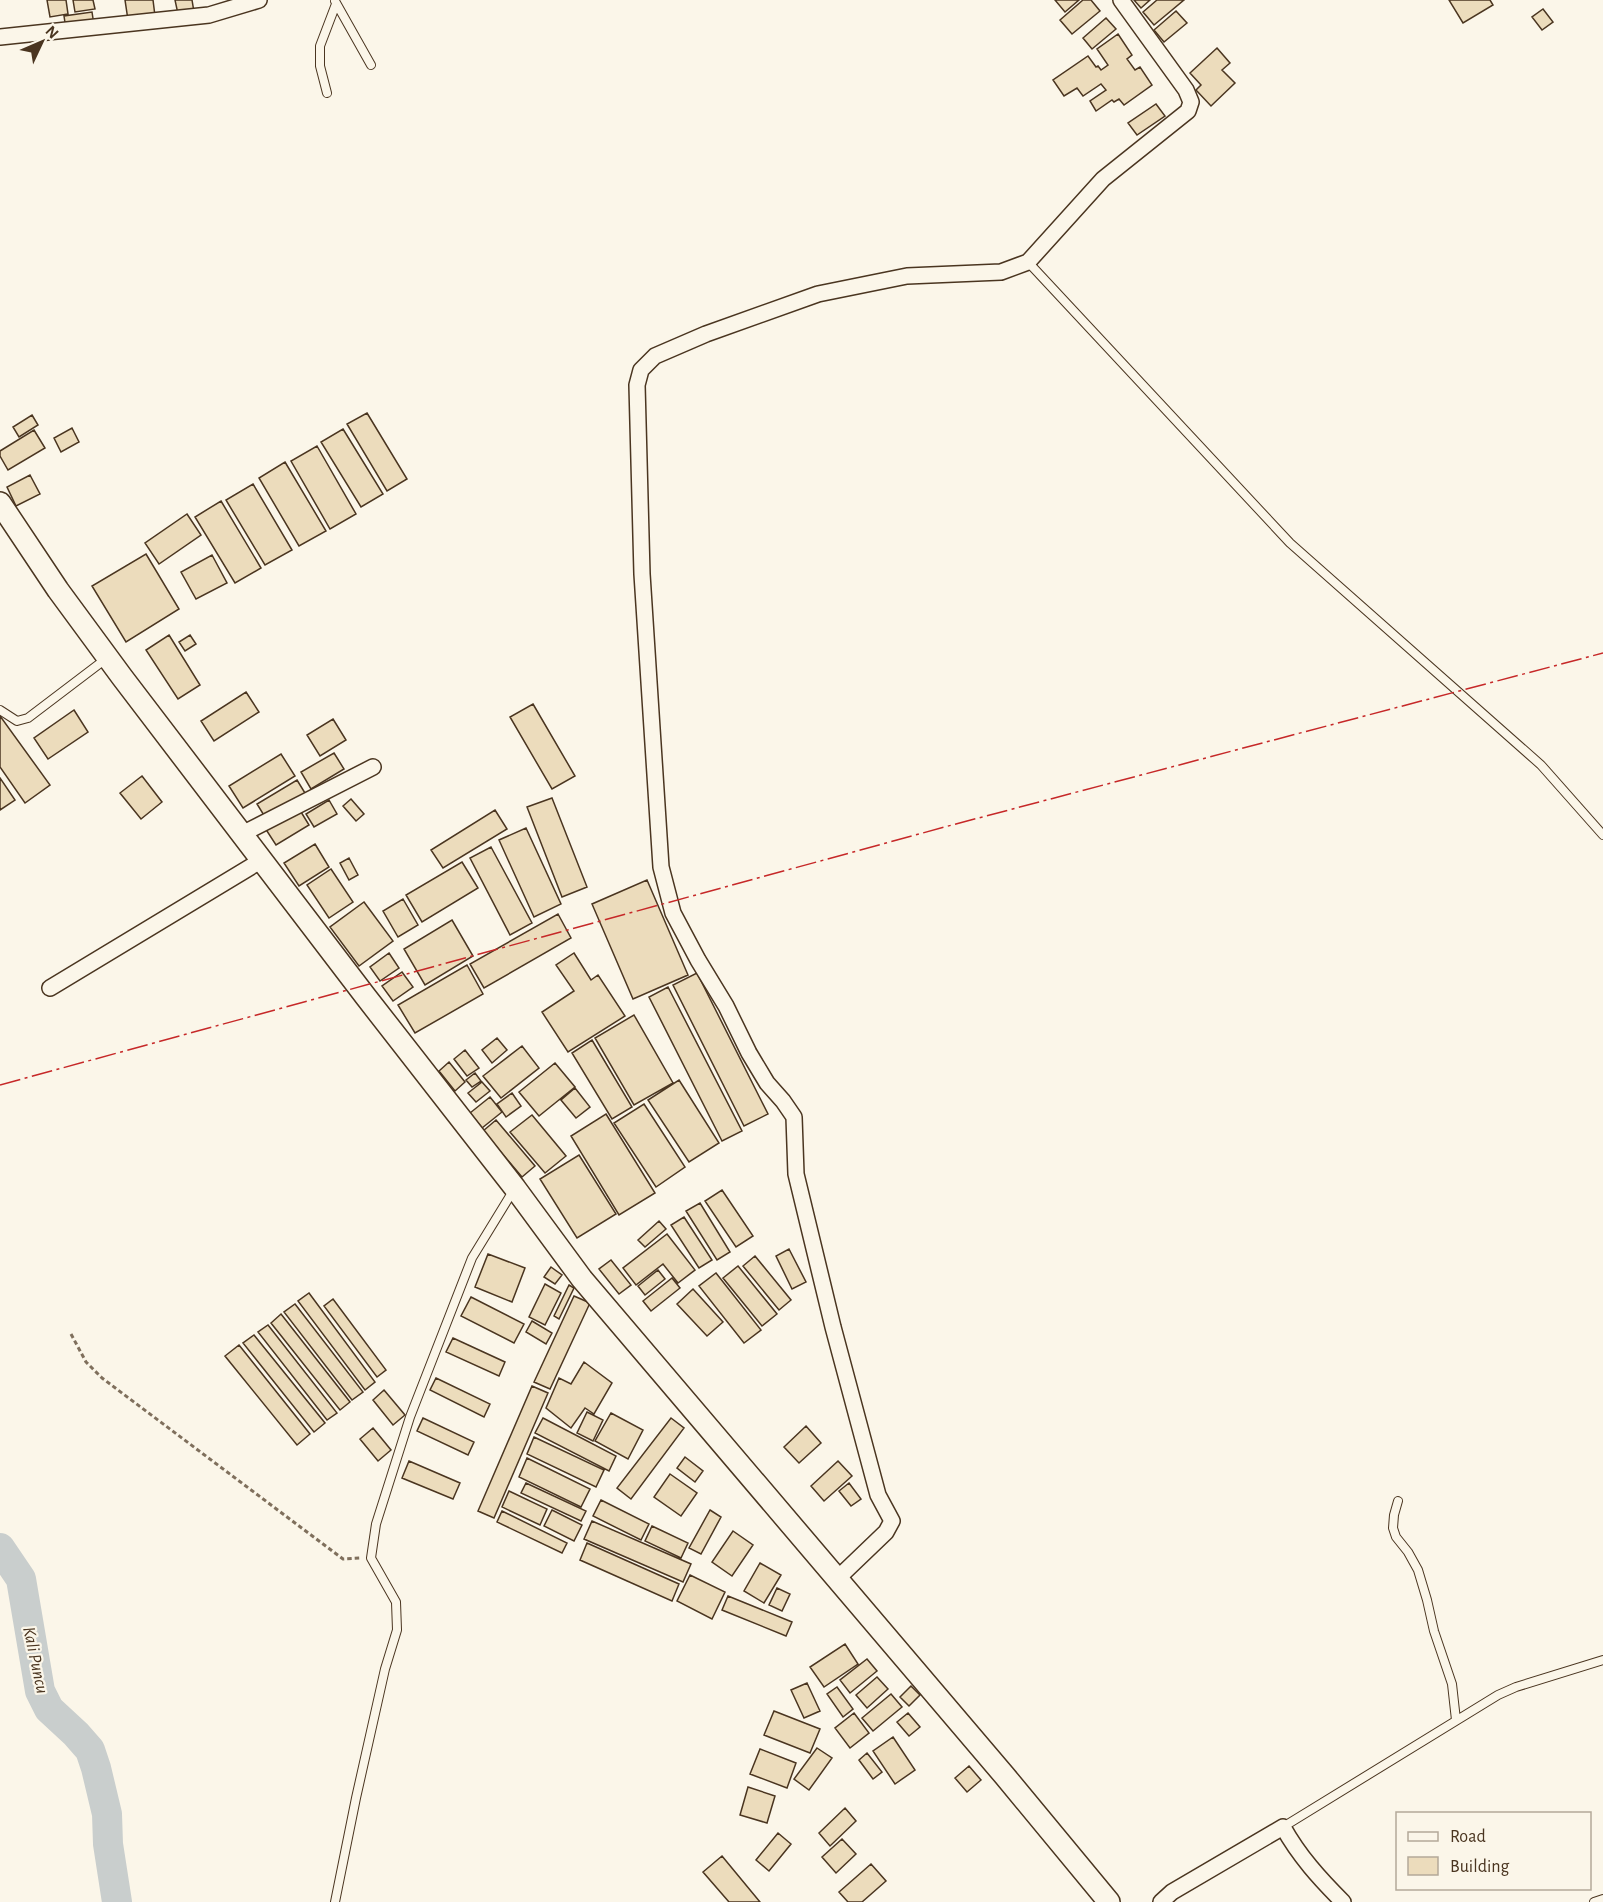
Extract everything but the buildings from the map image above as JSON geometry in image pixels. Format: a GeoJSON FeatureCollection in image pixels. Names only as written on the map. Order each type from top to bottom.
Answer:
{"type":"FeatureCollection","features":[{"type":"Feature","properties":{"kind":"main road"},"geometry":{"type":"LineString","coordinates":[[0,503],[58,590],[108,657],[515,1188],[582,1279],[1004,1775],[1109,1902]]}},
{"type":"Feature","properties":{"kind":"street"},"geometry":{"type":"LineString","coordinates":[[0,37],[209,15],[260,0]]}},
{"type":"Feature","properties":{"kind":"street"},"geometry":{"type":"LineString","coordinates":[[837,1579],[886,1532],[892,1521],[879,1495],[833,1327],[796,1174],[794,1117],[767,1083],[726,1006],[698,960],[673,913],[661,867],[642,574],[637,385],[641,370],[655,356],[706,334],[818,294],[907,276],[1001,272],[1028,262],[1103,179],[1188,111],[1191,102],[1186,90],[1121,0]]}},
{"type":"Feature","properties":{"kind":"street"},"geometry":{"type":"LineString","coordinates":[[242,834],[373,767]]}},
{"type":"Feature","properties":{"kind":"street"},"geometry":{"type":"LineString","coordinates":[[50,988],[262,860]]}},
{"type":"Feature","properties":{"kind":"street"},"geometry":{"type":"LineString","coordinates":[[1161,1902],[1172,1892],[1283,1827],[1294,1847],[1311,1869],[1343,1902]]}},
{"type":"Feature","properties":{"kind":"lane"},"geometry":{"type":"LineString","coordinates":[[335,2],[371,65]]}},
{"type":"Feature","properties":{"kind":"lane"},"geometry":{"type":"LineString","coordinates":[[327,93],[320,66],[320,46],[335,2]]}},
{"type":"Feature","properties":{"kind":"lane"},"geometry":{"type":"LineString","coordinates":[[1028,262],[1290,543],[1541,765],[1603,835]]}},
{"type":"Feature","properties":{"kind":"lane"},"geometry":{"type":"LineString","coordinates":[[0,710],[17,721],[28,718],[108,657]]}},
{"type":"Feature","properties":{"kind":"lane"},"geometry":{"type":"LineString","coordinates":[[335,1902],[380,1690],[397,1630],[396,1602],[370,1558],[376,1524],[410,1417],[472,1258],[515,1188]]}},
{"type":"Feature","properties":{"kind":"lane"},"geometry":{"type":"LineString","coordinates":[[1398,1501],[1393,1528],[1396,1538],[1408,1551],[1421,1580],[1434,1631],[1452,1684],[1456,1720]]}},
{"type":"Feature","properties":{"kind":"lane"},"geometry":{"type":"LineString","coordinates":[[1283,1827],[1498,1695],[1516,1687],[1603,1660]]}},
{"type":"Feature","properties":{"kind":"lane"},"geometry":{"type":"LineString","coordinates":[[1594,1902],[1603,1899]]}},
{"type":"Feature","properties":{"kind":"path"},"geometry":{"type":"LineString","coordinates":[[71,1334],[86,1362],[141,1409],[343,1559],[370,1558]]}},
{"type":"Feature","properties":{"kind":"waterway","name":"Kali Puncu"},"geometry":{"type":"LineString","coordinates":[[0,1548],[21,1579],[40,1691],[49,1709],[90,1750],[96,1768],[107,1814],[108,1844],[117,1902]]}},
{"type":"Feature","properties":{"kind":"power"},"geometry":{"type":"LineString","coordinates":[[0,1085],[952,825],[1603,653]]}}]}
